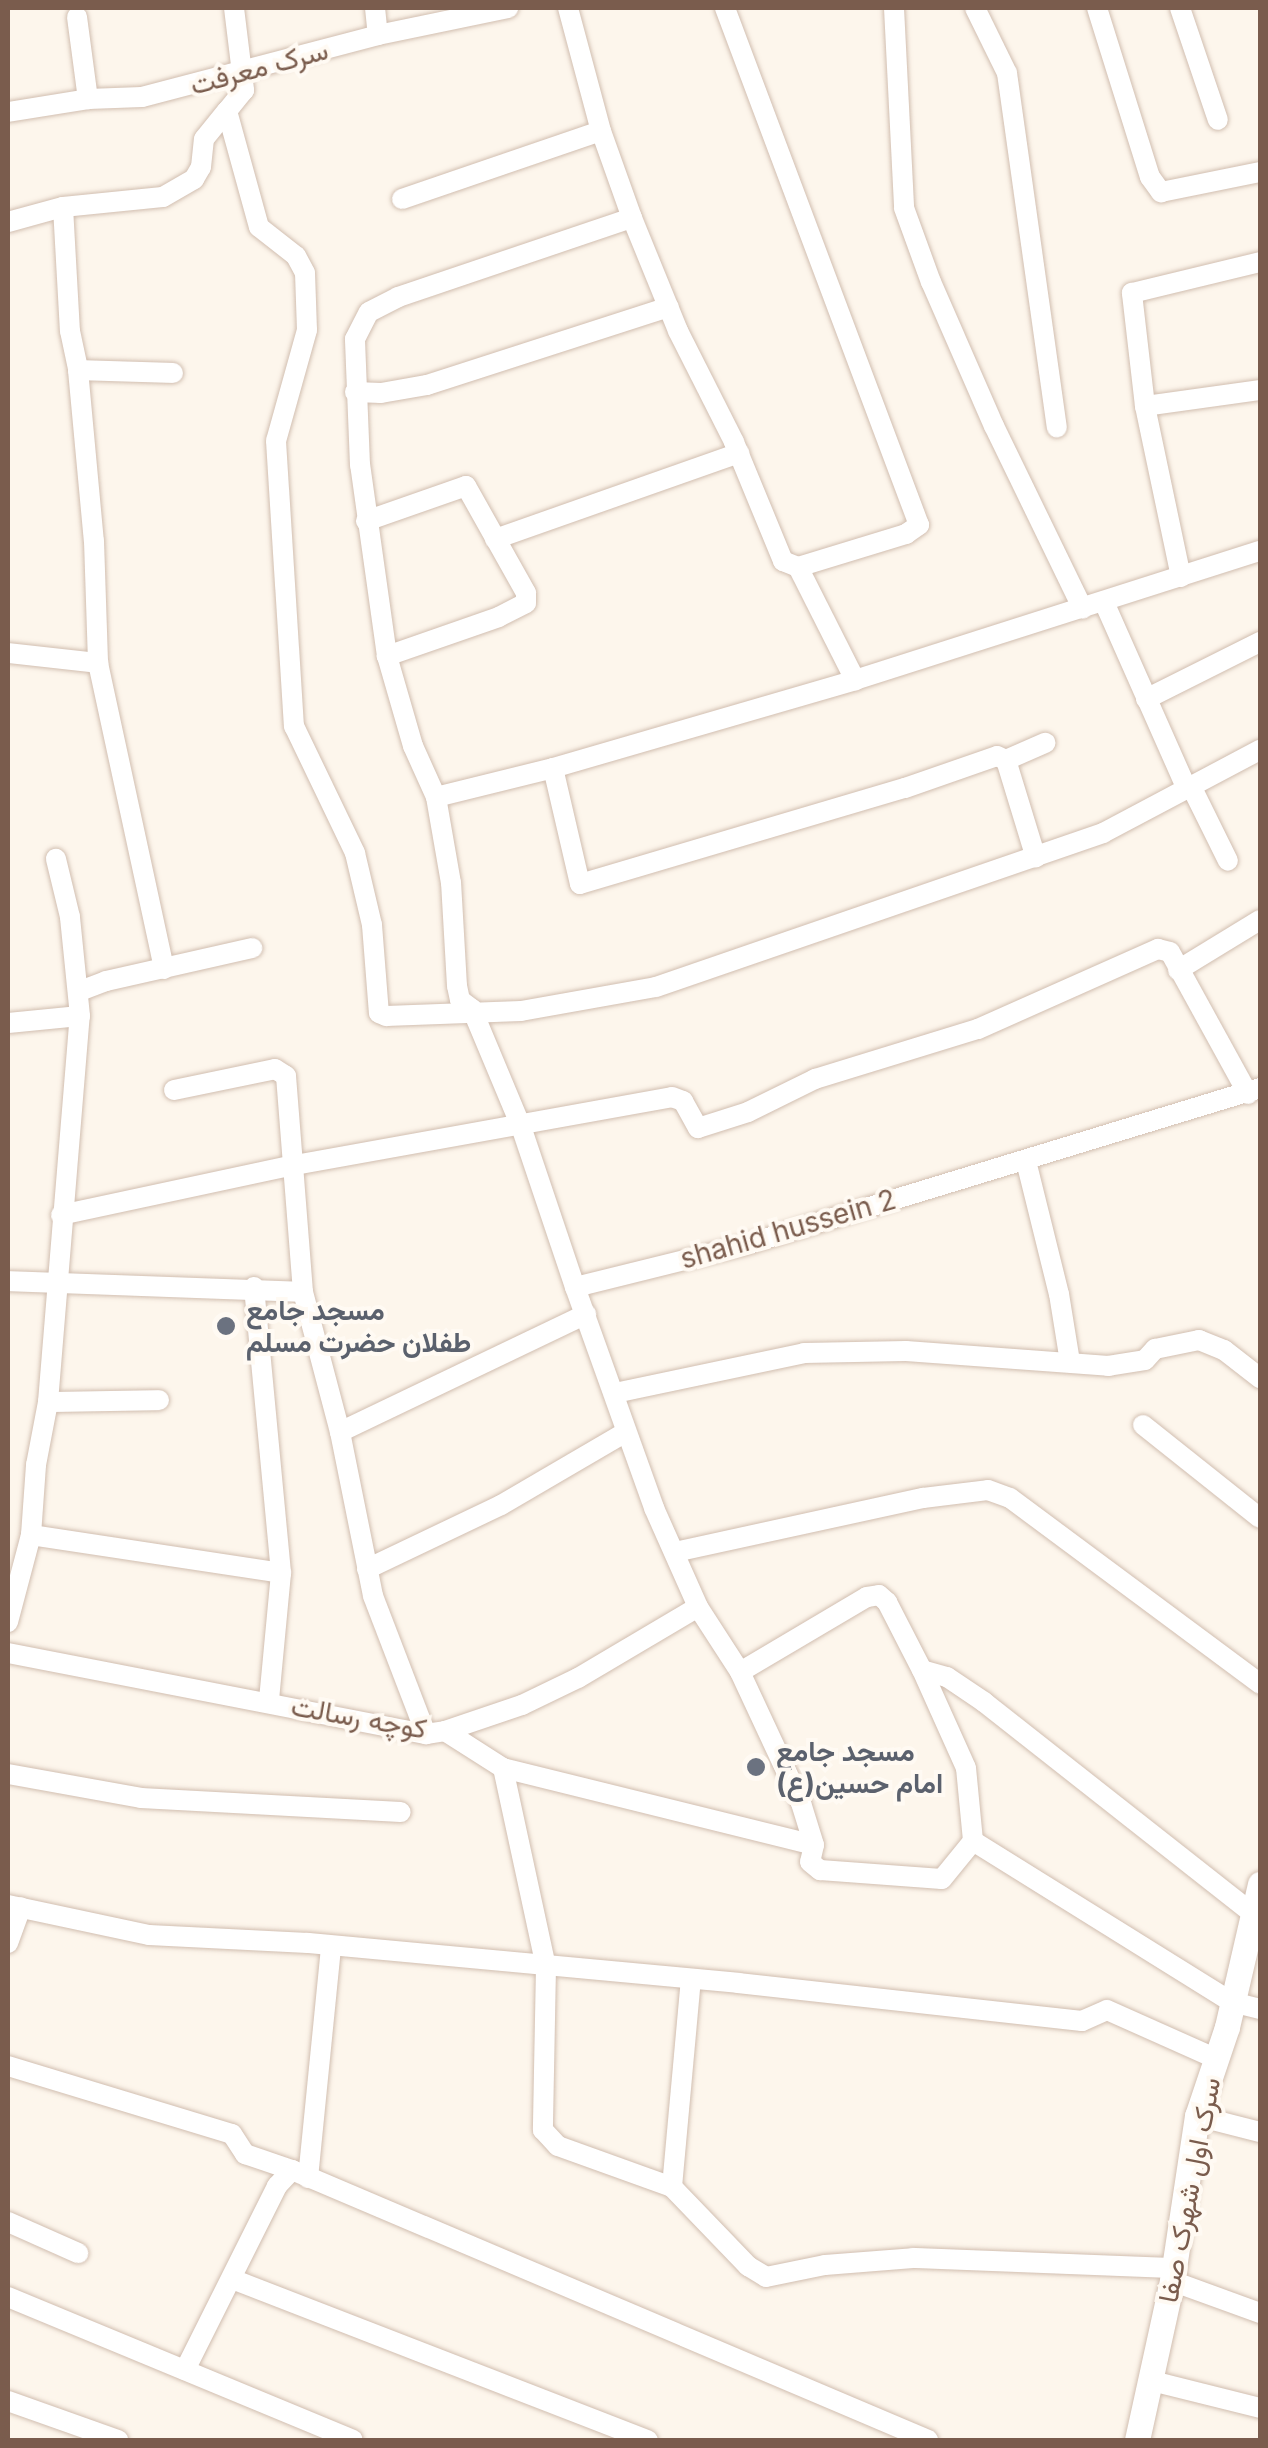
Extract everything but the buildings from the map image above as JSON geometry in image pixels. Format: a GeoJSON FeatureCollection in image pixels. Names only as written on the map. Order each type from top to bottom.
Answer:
{"type":"FeatureCollection","features":[{"type":"Feature","properties":{"kind":"street"},"geometry":{"type":"LineString","coordinates":[[8,222],[63,207],[164,197],[194,179],[201,167],[204,139],[244,90],[234,8]]}},
{"type":"Feature","properties":{"kind":"street"},"geometry":{"type":"LineString","coordinates":[[375,8],[378,34]]}},
{"type":"Feature","properties":{"kind":"street","name":"سرک معرفت"},"geometry":{"type":"LineString","coordinates":[[8,112],[88,99],[142,97],[378,34],[508,8]]}},
{"type":"Feature","properties":{"kind":"street"},"geometry":{"type":"LineString","coordinates":[[568,8],[601,131],[668,307],[739,453],[782,561],[798,567],[906,534],[919,526],[724,8]]}},
{"type":"Feature","properties":{"kind":"street"},"geometry":{"type":"LineString","coordinates":[[894,8],[904,208],[930,282],[994,426],[1083,609]]}},
{"type":"Feature","properties":{"kind":"street"},"geometry":{"type":"LineString","coordinates":[[975,8],[1007,73],[1056,426]]}},
{"type":"Feature","properties":{"kind":"street"},"geometry":{"type":"LineString","coordinates":[[1097,8],[1150,177],[1161,192],[1260,172]]}},
{"type":"Feature","properties":{"kind":"street"},"geometry":{"type":"LineString","coordinates":[[1180,8],[1218,120]]}},
{"type":"Feature","properties":{"kind":"street"},"geometry":{"type":"LineString","coordinates":[[77,17],[88,99]]}},
{"type":"Feature","properties":{"kind":"street"},"geometry":{"type":"LineString","coordinates":[[227,110],[259,227],[296,256],[305,274],[307,330],[276,440],[294,726],[356,853],[372,926],[379,1013],[386,1016],[521,1011],[656,987],[1104,833],[1260,750]]}},
{"type":"Feature","properties":{"kind":"street"},"geometry":{"type":"LineString","coordinates":[[402,199],[601,131]]}},
{"type":"Feature","properties":{"kind":"street"},"geometry":{"type":"LineString","coordinates":[[63,207],[70,330],[78,370],[94,541],[98,663],[164,969]]}},
{"type":"Feature","properties":{"kind":"street"},"geometry":{"type":"LineString","coordinates":[[632,218],[398,297],[370,312],[356,339],[355,392],[366,521],[388,656],[413,746],[436,796],[451,883],[460,1000],[472,1010],[520,1124],[616,1393],[624,1432],[698,1608],[740,1672],[802,1803],[814,1845],[810,1862],[820,1870],[942,1879],[974,1841],[966,1768],[888,1602],[879,1595],[867,1596],[740,1672]]}},
{"type":"Feature","properties":{"kind":"street"},"geometry":{"type":"LineString","coordinates":[[1181,577],[1146,406],[1132,293],[1260,262]]}},
{"type":"Feature","properties":{"kind":"street"},"geometry":{"type":"LineString","coordinates":[[355,392],[412,388],[480,371],[668,307]]}},
{"type":"Feature","properties":{"kind":"street"},"geometry":{"type":"LineString","coordinates":[[78,370],[173,373]]}},
{"type":"Feature","properties":{"kind":"street"},"geometry":{"type":"LineString","coordinates":[[1146,406],[1260,390]]}},
{"type":"Feature","properties":{"kind":"street"},"geometry":{"type":"LineString","coordinates":[[495,540],[739,453]]}},
{"type":"Feature","properties":{"kind":"street"},"geometry":{"type":"LineString","coordinates":[[366,521],[466,486],[526,593],[526,603],[499,617],[388,656]]}},
{"type":"Feature","properties":{"kind":"street"},"geometry":{"type":"LineString","coordinates":[[436,796],[553,768],[855,680],[1260,552]]}},
{"type":"Feature","properties":{"kind":"street"},"geometry":{"type":"LineString","coordinates":[[798,567],[855,680]]}},
{"type":"Feature","properties":{"kind":"street"},"geometry":{"type":"LineString","coordinates":[[1104,602],[1146,699],[1228,862]]}},
{"type":"Feature","properties":{"kind":"street"},"geometry":{"type":"LineString","coordinates":[[1146,699],[1260,642]]}},
{"type":"Feature","properties":{"kind":"street"},"geometry":{"type":"LineString","coordinates":[[8,653],[98,663]]}},
{"type":"Feature","properties":{"kind":"street"},"geometry":{"type":"LineString","coordinates":[[553,768],[576,878],[588,885],[997,756],[1006,760],[1045,744]]}},
{"type":"Feature","properties":{"kind":"street"},"geometry":{"type":"LineString","coordinates":[[1006,760],[1036,858]]}},
{"type":"Feature","properties":{"kind":"street"},"geometry":{"type":"LineString","coordinates":[[8,1622],[31,1535],[36,1465],[48,1402],[80,1016],[80,991],[56,859]]}},
{"type":"Feature","properties":{"kind":"street"},"geometry":{"type":"LineString","coordinates":[[1178,970],[1260,920]]}},
{"type":"Feature","properties":{"kind":"street"},"geometry":{"type":"LineString","coordinates":[[80,991],[252,948]]}},
{"type":"Feature","properties":{"kind":"street"},"geometry":{"type":"LineString","coordinates":[[61,1215],[295,1165],[672,1097],[683,1101],[698,1128],[748,1112],[815,1080],[978,1029],[1158,950],[1170,952],[1254,1091]]}},
{"type":"Feature","properties":{"kind":"street"},"geometry":{"type":"LineString","coordinates":[[8,1023],[80,1016]]}},
{"type":"Feature","properties":{"kind":"street"},"geometry":{"type":"LineString","coordinates":[[174,1090],[282,1070],[295,1165],[303,1292],[340,1432],[366,1568],[436,1732],[522,1705],[578,1678],[698,1608]]}},
{"type":"Feature","properties":{"kind":"street","name":"shahid hussein 2"},"geometry":{"type":"LineString","coordinates":[[575,1286],[745,1245],[1026,1161],[1108,1132],[1254,1091]]}},
{"type":"Feature","properties":{"kind":"street"},"geometry":{"type":"LineString","coordinates":[[1026,1161],[1059,1294],[1070,1362]]}},
{"type":"Feature","properties":{"kind":"street"},"geometry":{"type":"LineString","coordinates":[[8,1281],[254,1287],[303,1292]]}},
{"type":"Feature","properties":{"kind":"street"},"geometry":{"type":"LineString","coordinates":[[254,1287],[281,1573],[270,1700]]}},
{"type":"Feature","properties":{"kind":"street"},"geometry":{"type":"LineString","coordinates":[[340,1432],[586,1314]]}},
{"type":"Feature","properties":{"kind":"street"},"geometry":{"type":"LineString","coordinates":[[616,1393],[804,1352],[906,1351],[1108,1366],[1145,1360],[1155,1349],[1199,1340],[1224,1350],[1260,1378]]}},
{"type":"Feature","properties":{"kind":"street"},"geometry":{"type":"LineString","coordinates":[[48,1402],[159,1400]]}},
{"type":"Feature","properties":{"kind":"street"},"geometry":{"type":"LineString","coordinates":[[1143,1425],[1260,1518]]}},
{"type":"Feature","properties":{"kind":"street"},"geometry":{"type":"LineString","coordinates":[[366,1568],[501,1505],[624,1432]]}},
{"type":"Feature","properties":{"kind":"street"},"geometry":{"type":"LineString","coordinates":[[676,1552],[923,1498],[988,1490],[1010,1498],[1260,1684]]}},
{"type":"Feature","properties":{"kind":"street"},"geometry":{"type":"LineString","coordinates":[[31,1535],[281,1573]]}},
{"type":"Feature","properties":{"kind":"street","name":"کوچه رسالت"},"geometry":{"type":"LineString","coordinates":[[8,1653],[436,1732],[503,1768],[814,1845]]}},
{"type":"Feature","properties":{"kind":"street"},"geometry":{"type":"LineString","coordinates":[[922,1670],[947,1677],[984,1702],[1252,1913]]}},
{"type":"Feature","properties":{"kind":"street"},"geometry":{"type":"LineString","coordinates":[[503,1768],[546,1967],[543,2130],[558,2146],[672,2187],[748,2266],[766,2277],[825,2265],[913,2258],[1173,2275],[1260,2313]]}},
{"type":"Feature","properties":{"kind":"street"},"geometry":{"type":"LineString","coordinates":[[8,1774],[141,1798],[400,1812]]}},
{"type":"Feature","properties":{"kind":"street"},"geometry":{"type":"LineString","coordinates":[[974,1841],[1232,2002],[1260,2009]]}},
{"type":"Feature","properties":{"kind":"street","name":"سرک اول شهرک صفا"},"geometry":{"type":"LineString","coordinates":[[1137,2440],[1173,2275],[1197,2116],[1232,2002],[1260,1884]]}},
{"type":"Feature","properties":{"kind":"street"},"geometry":{"type":"LineString","coordinates":[[8,1943],[14,1906],[150,1934],[331,1946],[1082,2021],[1107,2010],[1216,2058]]}},
{"type":"Feature","properties":{"kind":"street"},"geometry":{"type":"LineString","coordinates":[[300,2174],[331,1946]]}},
{"type":"Feature","properties":{"kind":"street"},"geometry":{"type":"LineString","coordinates":[[672,2187],[691,1980]]}},
{"type":"Feature","properties":{"kind":"street"},"geometry":{"type":"LineString","coordinates":[[8,2066],[232,2134],[246,2154],[928,2440]]}},
{"type":"Feature","properties":{"kind":"street"},"geometry":{"type":"LineString","coordinates":[[1197,2116],[1260,2132]]}},
{"type":"Feature","properties":{"kind":"street"},"geometry":{"type":"LineString","coordinates":[[184,2370],[277,2186],[300,2174]]}},
{"type":"Feature","properties":{"kind":"street"},"geometry":{"type":"LineString","coordinates":[[8,2222],[78,2253]]}},
{"type":"Feature","properties":{"kind":"street"},"geometry":{"type":"LineString","coordinates":[[232,2279],[648,2440]]}},
{"type":"Feature","properties":{"kind":"street"},"geometry":{"type":"LineString","coordinates":[[8,2297],[353,2440]]}},
{"type":"Feature","properties":{"kind":"street"},"geometry":{"type":"LineString","coordinates":[[1152,2381],[1260,2408]]}},
{"type":"Feature","properties":{"kind":"street"},"geometry":{"type":"LineString","coordinates":[[8,2401],[118,2440]]}},
{"type":"Feature","properties":{"kind":"place","name":"مسجد جامع طفلان حضرت مسلم"},"geometry":{"type":"Point","coordinates":[226,1326]}},
{"type":"Feature","properties":{"kind":"place","name":"مسجد جامع امام حسین(ع)"},"geometry":{"type":"Point","coordinates":[756,1767]}}]}
